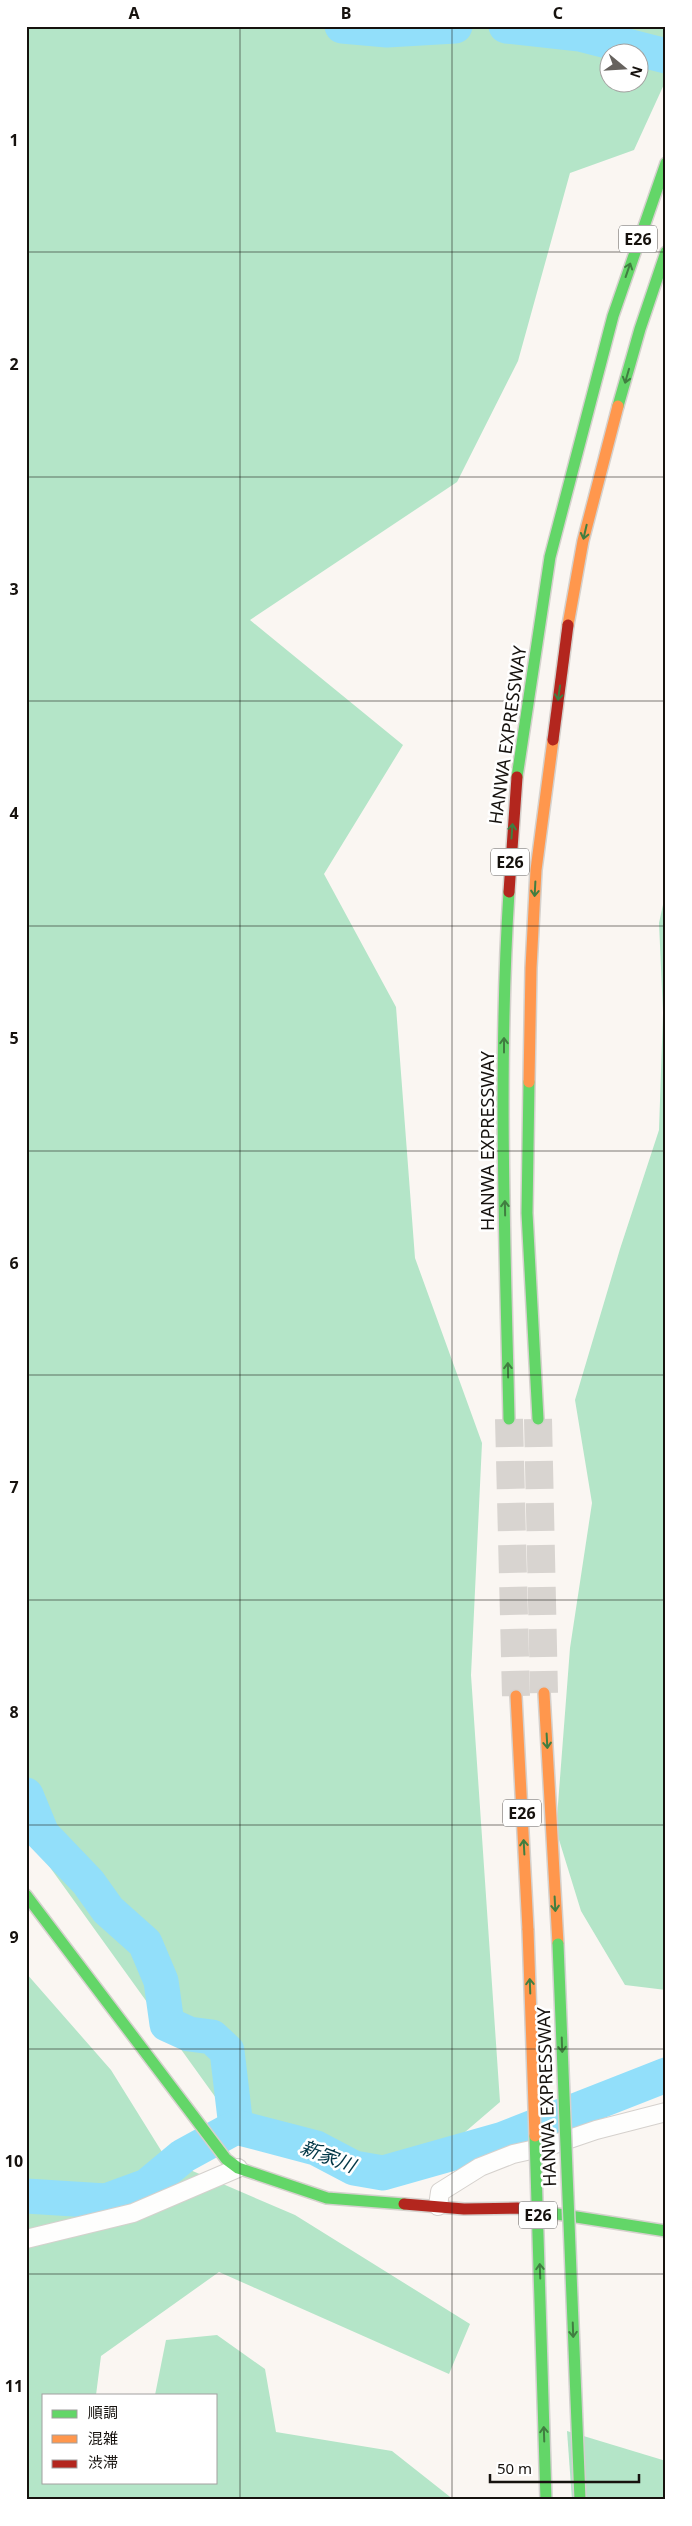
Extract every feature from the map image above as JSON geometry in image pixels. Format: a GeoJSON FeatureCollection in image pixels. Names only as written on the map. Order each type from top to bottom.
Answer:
{"type":"FeatureCollection","features":[{"type":"Feature","properties":{"kind":"main road","name":"HANWA EXPRESSWAY"},"geometry":{"type":"LineString","coordinates":[[509,1419],[503,1139],[505,974],[515,791],[550,557],[613,316],[666,163]]}},
{"type":"Feature","properties":{"kind":"main road","name":"E26"},"geometry":{"type":"LineString","coordinates":[[538,1419],[527,1213],[531,968],[536,870],[568,626],[583,541],[598,477],[640,329],[666,252]]}},
{"type":"Feature","properties":{"kind":"main road","name":"HANWA EXPRESSWAY"},"geometry":{"type":"LineString","coordinates":[[544,1693],[558,1944],[580,2500]]}},
{"type":"Feature","properties":{"kind":"main road","name":"HANWA EXPRESSWAY"},"geometry":{"type":"LineString","coordinates":[[516,1696],[528,1930],[546,2500]]}},
{"type":"Feature","properties":{"kind":"main road"},"geometry":{"type":"LineString","coordinates":[[26,1895],[232,2163],[327,2198],[464,2209],[517,2208],[666,2231]]}},
{"type":"Feature","properties":{"kind":"street"},"geometry":{"type":"LineString","coordinates":[[438,2206],[440,2192],[480,2166],[513,2154],[549,2146],[596,2130],[666,2112]]}},
{"type":"Feature","properties":{"kind":"street"},"geometry":{"type":"LineString","coordinates":[[26,2239],[133,2213],[232,2163]]}},
{"type":"Feature","properties":{"kind":"green space"},"geometry":{"type":"Polygon","coordinates":[[[26,26],[666,26],[666,80],[634,150],[570,173],[518,361],[457,482],[250,620],[403,745],[324,874],[396,1007],[415,1258],[482,1443],[471,1675],[500,2102],[422,2169],[234,2123],[26,1834],[26,26]]]}},
{"type":"Feature","properties":{"kind":"green space"},"geometry":{"type":"Polygon","coordinates":[[[666,891],[666,1990],[625,1985],[581,1911],[556,1830],[570,1648],[592,1503],[575,1400],[620,1249],[659,1130],[663,1013],[659,923],[666,891]]]}},
{"type":"Feature","properties":{"kind":"green space"},"geometry":{"type":"Polygon","coordinates":[[[26,1973],[111,2070],[167,2160],[295,2215],[470,2324],[449,2374],[219,2272],[101,2356],[96,2394],[42,2394],[42,2484],[218,2484],[218,2394],[155,2394],[166,2340],[217,2335],[265,2369],[276,2432],[392,2451],[454,2500],[26,2500],[26,1973]]]}},
{"type":"Feature","properties":{"kind":"green space"},"geometry":{"type":"Polygon","coordinates":[[[567,2431],[666,2461],[666,2500],[572,2500],[567,2431]]]}},
{"type":"Feature","properties":{"kind":"waterway"},"geometry":{"type":"LineString","coordinates":[[342,26],[387,30],[455,26]]}},
{"type":"Feature","properties":{"kind":"waterway"},"geometry":{"type":"LineString","coordinates":[[506,26],[580,34],[666,56]]}},
{"type":"Feature","properties":{"kind":"waterway"},"geometry":{"type":"LineString","coordinates":[[26,1795],[42,1834],[88,1882],[108,1910],[145,1943],[161,1981],[167,2024],[189,2034],[212,2037],[227,2051],[236,2127]]}},
{"type":"Feature","properties":{"kind":"waterway","name":"新家川"},"geometry":{"type":"LineString","coordinates":[[26,2196],[106,2201],[147,2186],[183,2156],[236,2127],[316,2148],[354,2168],[383,2173],[503,2139],[666,2075]]}},
{"type":"Feature","properties":{"kind":"tunnel"},"geometry":{"type":"LineString","coordinates":[[509,1419],[516,1696]]}},
{"type":"Feature","properties":{"kind":"tunnel"},"geometry":{"type":"LineString","coordinates":[[538,1419],[544,1693]]}},
{"type":"Feature","properties":{"kind":"traffic: fast"},"geometry":{"type":"LineString","coordinates":[[517,777],[550,557],[613,316],[666,163]]}},
{"type":"Feature","properties":{"kind":"traffic: fast"},"geometry":{"type":"LineString","coordinates":[[618,406],[640,329],[666,252]]}},
{"type":"Feature","properties":{"kind":"traffic: fast"},"geometry":{"type":"LineString","coordinates":[[509,892],[503,1089],[509,1419]]}},
{"type":"Feature","properties":{"kind":"traffic: fast"},"geometry":{"type":"LineString","coordinates":[[529,1082],[527,1213],[538,1419]]}},
{"type":"Feature","properties":{"kind":"traffic: fast"},"geometry":{"type":"LineString","coordinates":[[26,1895],[226,2159],[238,2168],[327,2198],[404,2204]]}},
{"type":"Feature","properties":{"kind":"traffic: fast"},"geometry":{"type":"LineString","coordinates":[[558,1944],[580,2500]]}},
{"type":"Feature","properties":{"kind":"traffic: fast"},"geometry":{"type":"LineString","coordinates":[[535,2136],[546,2500]]}},
{"type":"Feature","properties":{"kind":"traffic: fast"},"geometry":{"type":"LineString","coordinates":[[538,2211],[666,2231]]}},
{"type":"Feature","properties":{"kind":"traffic: slow"},"geometry":{"type":"LineString","coordinates":[[568,625],[583,541],[618,406]]}},
{"type":"Feature","properties":{"kind":"traffic: slow"},"geometry":{"type":"LineString","coordinates":[[529,1082],[531,968],[536,870],[553,740]]}},
{"type":"Feature","properties":{"kind":"traffic: slow"},"geometry":{"type":"LineString","coordinates":[[544,1693],[558,1944]]}},
{"type":"Feature","properties":{"kind":"traffic: slow"},"geometry":{"type":"LineString","coordinates":[[516,1696],[528,1930]]}},
{"type":"Feature","properties":{"kind":"traffic: slow"},"geometry":{"type":"LineString","coordinates":[[528,1930],[535,2136]]}},
{"type":"Feature","properties":{"kind":"traffic: jam"},"geometry":{"type":"LineString","coordinates":[[553,740],[568,625]]}},
{"type":"Feature","properties":{"kind":"traffic: jam"},"geometry":{"type":"LineString","coordinates":[[509,892],[517,777]]}},
{"type":"Feature","properties":{"kind":"traffic: jam"},"geometry":{"type":"LineString","coordinates":[[404,2204],[464,2209],[517,2208],[538,2211]]}}]}
